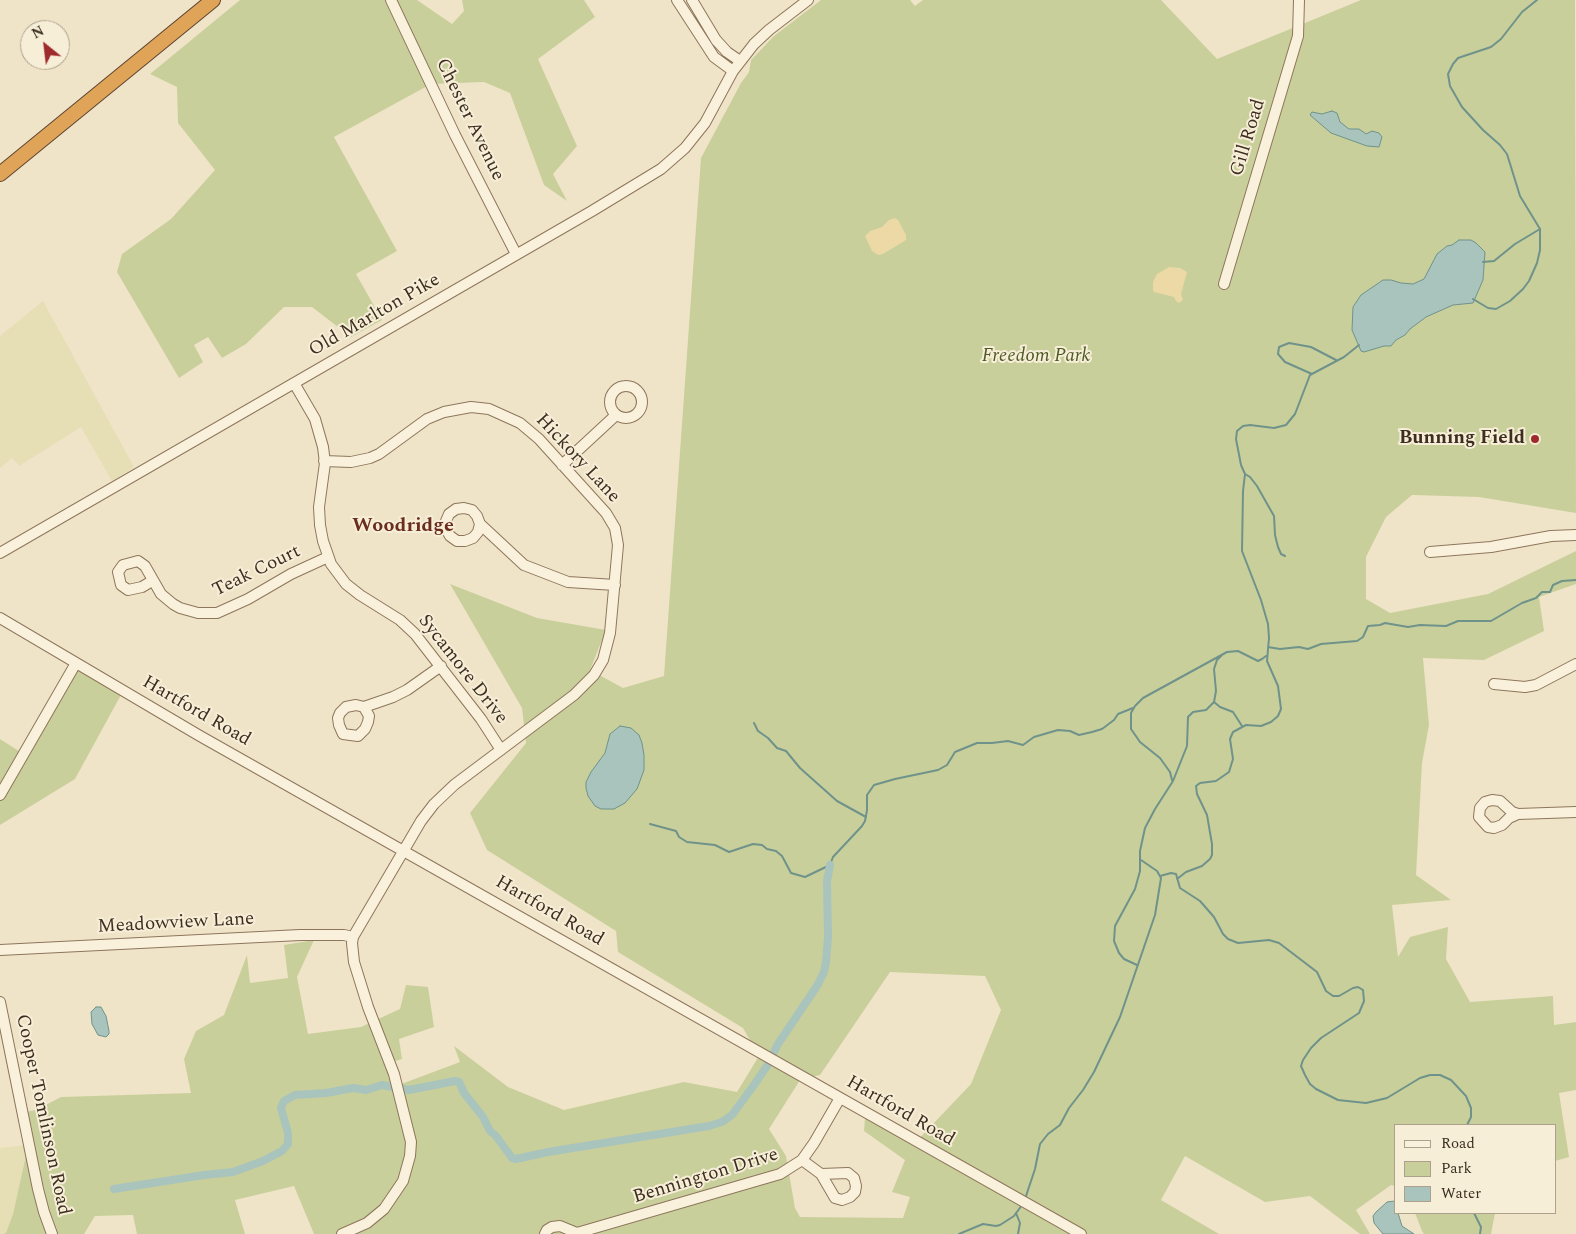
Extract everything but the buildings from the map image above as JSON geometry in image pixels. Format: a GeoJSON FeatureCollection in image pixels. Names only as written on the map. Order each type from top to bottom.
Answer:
{"type":"FeatureCollection","features":[{"type":"Feature","properties":{"kind":"highway"},"geometry":{"type":"LineString","coordinates":[[0,174],[213,0]]}},
{"type":"Feature","properties":{"kind":"street","name":"Chester Avenue"},"geometry":{"type":"LineString","coordinates":[[391,0],[455,135],[516,254]]}},
{"type":"Feature","properties":{"kind":"street"},"geometry":{"type":"LineString","coordinates":[[677,0],[710,51],[720,62],[733,71]]}},
{"type":"Feature","properties":{"kind":"street"},"geometry":{"type":"LineString","coordinates":[[692,0],[716,40],[727,52],[740,61]]}},
{"type":"Feature","properties":{"kind":"street","name":"Old Marlton Pike"},"geometry":{"type":"LineString","coordinates":[[0,553],[600,206],[674,159],[705,123],[740,61],[761,37],[808,0]]}},
{"type":"Feature","properties":{"kind":"street","name":"Gill Road"},"geometry":{"type":"LineString","coordinates":[[1224,284],[1298,36],[1299,0]]}},
{"type":"Feature","properties":{"kind":"street","name":"Sycamore Drive"},"geometry":{"type":"LineString","coordinates":[[294,383],[314,419],[321,439],[324,461],[319,507],[322,541],[335,571],[346,584],[360,595],[408,626],[487,726],[501,750]]}},
{"type":"Feature","properties":{"kind":"street","name":"Hickory Lane"},"geometry":{"type":"LineString","coordinates":[[324,461],[351,462],[370,458],[387,448],[426,419],[444,412],[471,407],[489,409],[534,433],[606,513],[615,528],[618,545],[615,585],[609,642],[604,660],[594,675],[574,694],[440,797],[426,814],[405,850]]}},
{"type":"Feature","properties":{"kind":"street"},"geometry":{"type":"LineString","coordinates":[[562,465],[616,415]]}},
{"type":"Feature","properties":{"kind":"street"},"geometry":{"type":"LineString","coordinates":[[480,524],[524,566],[568,582],[615,585]]}},
{"type":"Feature","properties":{"kind":"street"},"geometry":{"type":"LineString","coordinates":[[1430,552],[1491,548],[1551,536],[1576,534]]}},
{"type":"Feature","properties":{"kind":"street","name":"Teak Court"},"geometry":{"type":"LineString","coordinates":[[152,581],[166,599],[180,608],[198,613],[217,613],[328,557]]}},
{"type":"Feature","properties":{"kind":"street","name":"Hartford Road"},"geometry":{"type":"LineString","coordinates":[[0,618],[200,736],[405,850],[1081,1234]]}},
{"type":"Feature","properties":{"kind":"street"},"geometry":{"type":"LineString","coordinates":[[0,795],[76,663]]}},
{"type":"Feature","properties":{"kind":"street"},"geometry":{"type":"LineString","coordinates":[[1494,684],[1525,687],[1536,685],[1576,664]]}},
{"type":"Feature","properties":{"kind":"street"},"geometry":{"type":"LineString","coordinates":[[364,707],[400,694],[441,666]]}},
{"type":"Feature","properties":{"kind":"street"},"geometry":{"type":"LineString","coordinates":[[1518,814],[1576,812]]}},
{"type":"Feature","properties":{"kind":"street"},"geometry":{"type":"LineString","coordinates":[[342,1234],[358,1228],[384,1209],[403,1181],[410,1156],[411,1142],[394,1074],[368,1006],[354,962],[352,943],[405,850]]}},
{"type":"Feature","properties":{"kind":"street","name":"Meadowview Lane"},"geometry":{"type":"LineString","coordinates":[[0,950],[300,935],[344,934],[354,937]]}},
{"type":"Feature","properties":{"kind":"street","name":"Cooper Tomlinson Road"},"geometry":{"type":"LineString","coordinates":[[0,1002],[38,1190],[52,1234]]}},
{"type":"Feature","properties":{"kind":"street","name":"Bennington Drive"},"geometry":{"type":"LineString","coordinates":[[545,1234],[546,1230],[560,1226],[576,1234],[771,1178],[789,1170],[802,1160],[840,1098]]}},
{"type":"Feature","properties":{"kind":"street"},"geometry":{"type":"LineString","coordinates":[[802,1160],[821,1174]]}},
{"type":"Feature","properties":{"kind":"shaded area"},"geometry":{"type":"Polygon","coordinates":[[[43,301],[134,467],[112,481],[81,427],[19,466],[12,458],[0,468],[0,336],[43,301]]]}},
{"type":"Feature","properties":{"kind":"shaded area"},"geometry":{"type":"Polygon","coordinates":[[[28,1145],[13,1214],[6,1233],[0,1234],[0,1148],[28,1145]]]}},
{"type":"Feature","properties":{"kind":"green space"},"geometry":{"type":"Polygon","coordinates":[[[240,0],[417,0],[452,24],[464,11],[462,0],[584,0],[595,17],[538,59],[577,146],[553,174],[567,201],[544,185],[510,93],[484,82],[431,84],[334,137],[397,251],[356,274],[382,320],[351,337],[312,307],[284,307],[246,344],[222,358],[208,337],[194,345],[203,362],[179,378],[117,272],[122,254],[171,219],[215,170],[178,123],[177,87],[150,74],[240,0]]]}},
{"type":"Feature","properties":{"kind":"green space","name":"Freedom Park"},"geometry":{"type":"Polygon","coordinates":[[[821,0],[910,0],[915,6],[923,0],[1161,0],[1217,59],[1361,0],[1575,0],[1576,513],[1479,497],[1412,495],[1386,517],[1366,557],[1366,599],[1390,613],[1488,594],[1576,551],[1576,584],[1539,597],[1544,631],[1484,660],[1423,658],[1429,725],[1422,763],[1416,875],[1451,900],[1392,905],[1398,957],[1410,937],[1448,927],[1446,959],[1470,1002],[1553,996],[1554,1025],[1576,1022],[1576,1090],[1559,1093],[1569,1157],[1556,1161],[1556,1124],[1394,1124],[1394,1186],[1391,1185],[1356,1210],[1370,1234],[1360,1234],[1310,1196],[1265,1202],[1185,1156],[1161,1200],[1219,1234],[356,1234],[356,1231],[346,1234],[314,1234],[294,1186],[235,1200],[245,1234],[137,1234],[133,1215],[95,1216],[84,1234],[2,1234],[6,1233],[13,1214],[30,1137],[25,1112],[36,1110],[61,1097],[191,1093],[184,1059],[196,1031],[224,1015],[247,955],[250,983],[288,978],[284,945],[314,940],[297,977],[308,1034],[361,1027],[400,1009],[406,985],[428,987],[434,1027],[399,1039],[402,1059],[389,1063],[396,1086],[460,1062],[454,1046],[508,1087],[564,1110],[684,1082],[737,1092],[759,1056],[743,1028],[618,952],[616,931],[487,850],[470,813],[526,743],[522,708],[450,584],[537,618],[606,630],[590,670],[623,688],[664,676],[701,158],[741,83],[749,72],[751,60],[774,36],[821,0]],[[890,972],[820,1075],[800,1080],[769,1129],[786,1156],[795,1208],[800,1217],[903,1218],[910,1197],[892,1192],[905,1160],[864,1131],[865,1118],[913,1145],[971,1084],[1001,1010],[985,976],[890,972]]]}},
{"type":"Feature","properties":{"kind":"green space"},"geometry":{"type":"Polygon","coordinates":[[[78,666],[122,693],[75,779],[0,825],[0,739],[22,753],[78,666]]]}},
{"type":"Feature","properties":{"kind":"green space"},"geometry":{"type":"Polygon","coordinates":[[[1415,1214],[1495,1214],[1491,1234],[1424,1234],[1415,1214]]]}},
{"type":"Feature","properties":{"kind":"sand"},"geometry":{"type":"Polygon","coordinates":[[[895,218],[906,235],[906,240],[878,255],[872,251],[865,236],[870,231],[882,227],[889,220],[895,218]]]}},
{"type":"Feature","properties":{"kind":"sand"},"geometry":{"type":"Polygon","coordinates":[[[1169,267],[1180,268],[1187,272],[1181,294],[1183,300],[1179,303],[1174,297],[1154,292],[1153,290],[1153,282],[1157,274],[1169,267]]]}},
{"type":"Feature","properties":{"kind":"water"},"geometry":{"type":"Polygon","coordinates":[[[1332,111],[1337,113],[1340,122],[1349,129],[1359,129],[1366,134],[1372,131],[1379,133],[1382,137],[1379,147],[1367,146],[1331,133],[1310,115],[1312,112],[1322,114],[1332,111]]]}},
{"type":"Feature","properties":{"kind":"water"},"geometry":{"type":"Polygon","coordinates":[[[1459,240],[1471,240],[1485,252],[1483,280],[1473,303],[1453,305],[1426,317],[1391,346],[1361,351],[1352,330],[1353,307],[1361,295],[1383,280],[1413,284],[1424,279],[1437,254],[1459,240]]]}},
{"type":"Feature","properties":{"kind":"water"},"geometry":{"type":"Polygon","coordinates":[[[620,726],[631,728],[639,735],[644,755],[644,770],[637,789],[625,803],[614,809],[601,809],[595,806],[588,796],[586,782],[605,753],[610,734],[620,726]]]}},
{"type":"Feature","properties":{"kind":"water"},"geometry":{"type":"Polygon","coordinates":[[[96,1007],[101,1007],[106,1016],[109,1034],[106,1037],[98,1035],[92,1024],[91,1012],[96,1007]]]}},
{"type":"Feature","properties":{"kind":"water"},"geometry":{"type":"Polygon","coordinates":[[[1394,1201],[1394,1214],[1398,1214],[1402,1226],[1414,1234],[1383,1234],[1374,1223],[1373,1216],[1387,1202],[1394,1201]]]}},
{"type":"Feature","properties":{"kind":"waterway"},"geometry":{"type":"LineString","coordinates":[[1473,299],[1488,308],[1496,309],[1510,301],[1523,289],[1537,263],[1540,250],[1540,229],[1520,196],[1507,154],[1462,107],[1450,86],[1448,74],[1458,58],[1491,47],[1501,39],[1522,12],[1537,0]]}},
{"type":"Feature","properties":{"kind":"waterway"},"geometry":{"type":"LineString","coordinates":[[1483,262],[1494,261],[1515,244],[1540,229]]}},
{"type":"Feature","properties":{"kind":"waterway"},"geometry":{"type":"LineString","coordinates":[[1312,374],[1285,362],[1278,354],[1279,347],[1289,343],[1311,347],[1336,360]]}},
{"type":"Feature","properties":{"kind":"waterway"},"geometry":{"type":"LineString","coordinates":[[1285,556],[1281,554],[1278,547],[1274,516],[1257,486],[1245,474],[1241,465],[1236,439],[1237,431],[1243,426],[1250,425],[1274,428],[1286,425],[1295,414],[1310,375],[1344,357],[1359,345]]}},
{"type":"Feature","properties":{"kind":"waterway"},"geometry":{"type":"LineString","coordinates":[[1177,879],[1186,872],[1202,866],[1212,855],[1207,815],[1197,794],[1196,786],[1200,783],[1216,781],[1229,772],[1233,759],[1230,739],[1233,732],[1246,725],[1261,726],[1271,722],[1278,716],[1281,709],[1278,686],[1267,661],[1268,624],[1242,551],[1245,474]]}},
{"type":"Feature","properties":{"kind":"waterway"},"geometry":{"type":"LineString","coordinates":[[1268,647],[1280,649],[1299,647],[1308,649],[1321,644],[1357,641],[1363,637],[1368,626],[1385,623],[1408,627],[1420,625],[1446,626],[1458,621],[1491,621],[1522,603],[1536,598],[1542,592],[1550,592],[1553,585],[1562,581],[1576,580]]}},
{"type":"Feature","properties":{"kind":"waterway"},"geometry":{"type":"LineString","coordinates":[[1172,780],[1170,772],[1160,758],[1140,742],[1131,729],[1131,713],[1135,706],[1143,698],[1227,652],[1238,651],[1258,661],[1266,656]]}},
{"type":"Feature","properties":{"kind":"waterway"},"geometry":{"type":"LineString","coordinates":[[1137,965],[1124,959],[1119,953],[1114,941],[1115,926],[1135,889],[1140,871],[1140,851],[1145,828],[1173,781],[1187,746],[1188,717],[1193,712],[1206,710],[1214,702],[1216,691],[1214,669],[1217,660],[1222,655]]}},
{"type":"Feature","properties":{"kind":"waterway"},"geometry":{"type":"LineString","coordinates":[[1214,702],[1220,707],[1233,712],[1242,726]]}},
{"type":"Feature","properties":{"kind":"waterway"},"geometry":{"type":"LineString","coordinates":[[650,824],[676,831],[679,837],[687,842],[715,845],[729,852],[753,844],[762,845],[782,856],[791,873],[805,877],[830,865],[833,857],[862,826],[867,810],[867,795],[874,785],[938,770],[947,765],[955,752],[977,743],[1008,741],[1023,745],[1034,737],[1058,730],[1070,731],[1079,735],[1092,732],[1102,729],[1114,720],[1118,714],[1133,708]]}},
{"type":"Feature","properties":{"kind":"waterway"},"geometry":{"type":"LineString","coordinates":[[754,723],[758,731],[777,748],[786,751],[800,768],[837,801],[866,817]]}},
{"type":"Feature","properties":{"kind":"waterway"},"geometry":{"type":"LineString","coordinates":[[1025,1199],[1035,1169],[1040,1144],[1048,1134],[1060,1125],[1069,1108],[1083,1090],[1094,1072],[1120,1017],[1155,915],[1161,878],[1157,871],[1141,860]]}},
{"type":"Feature","properties":{"kind":"waterway"},"geometry":{"type":"LineString","coordinates":[[114,1189],[233,1172],[263,1161],[282,1151],[288,1144],[288,1133],[281,1108],[284,1101],[295,1095],[326,1093],[353,1088],[366,1090],[382,1085],[409,1090],[455,1081],[459,1082],[464,1093],[483,1117],[490,1131],[512,1158],[516,1159],[548,1152],[709,1126],[722,1122],[732,1115],[767,1066],[778,1044],[817,986],[824,972],[828,937],[827,881],[830,865]]}},
{"type":"Feature","properties":{"kind":"waterway"},"geometry":{"type":"LineString","coordinates":[[1160,876],[1171,873],[1176,874],[1180,888],[1200,901],[1214,917],[1223,934],[1228,939],[1238,943],[1269,940],[1279,943],[1317,972],[1326,991],[1333,996],[1339,996],[1353,988],[1358,987],[1363,990],[1364,1001],[1359,1013],[1321,1038],[1303,1060],[1301,1066],[1305,1075],[1310,1084],[1316,1089],[1338,1100],[1366,1103],[1387,1098],[1420,1078],[1440,1075],[1451,1080],[1466,1096],[1471,1108],[1471,1117],[1468,1124]]}},
{"type":"Feature","properties":{"kind":"waterway"},"geometry":{"type":"LineString","coordinates":[[959,1234],[983,1224],[1000,1225],[1014,1216],[1022,1205]]}},
{"type":"Feature","properties":{"kind":"waterway"},"geometry":{"type":"LineString","coordinates":[[1016,1213],[1020,1223],[1018,1234]]}},
{"type":"Feature","properties":{"kind":"waterway"},"geometry":{"type":"LineString","coordinates":[[1474,1214],[1481,1227],[1480,1234]]}},
{"type":"Feature","properties":{"kind":"place","name":"Bunning Field"},"geometry":{"type":"Point","coordinates":[1535,439]}},
{"type":"Feature","properties":{"kind":"district","name":"Woodridge"},"geometry":{"type":"Point","coordinates":[403,527]}}]}
